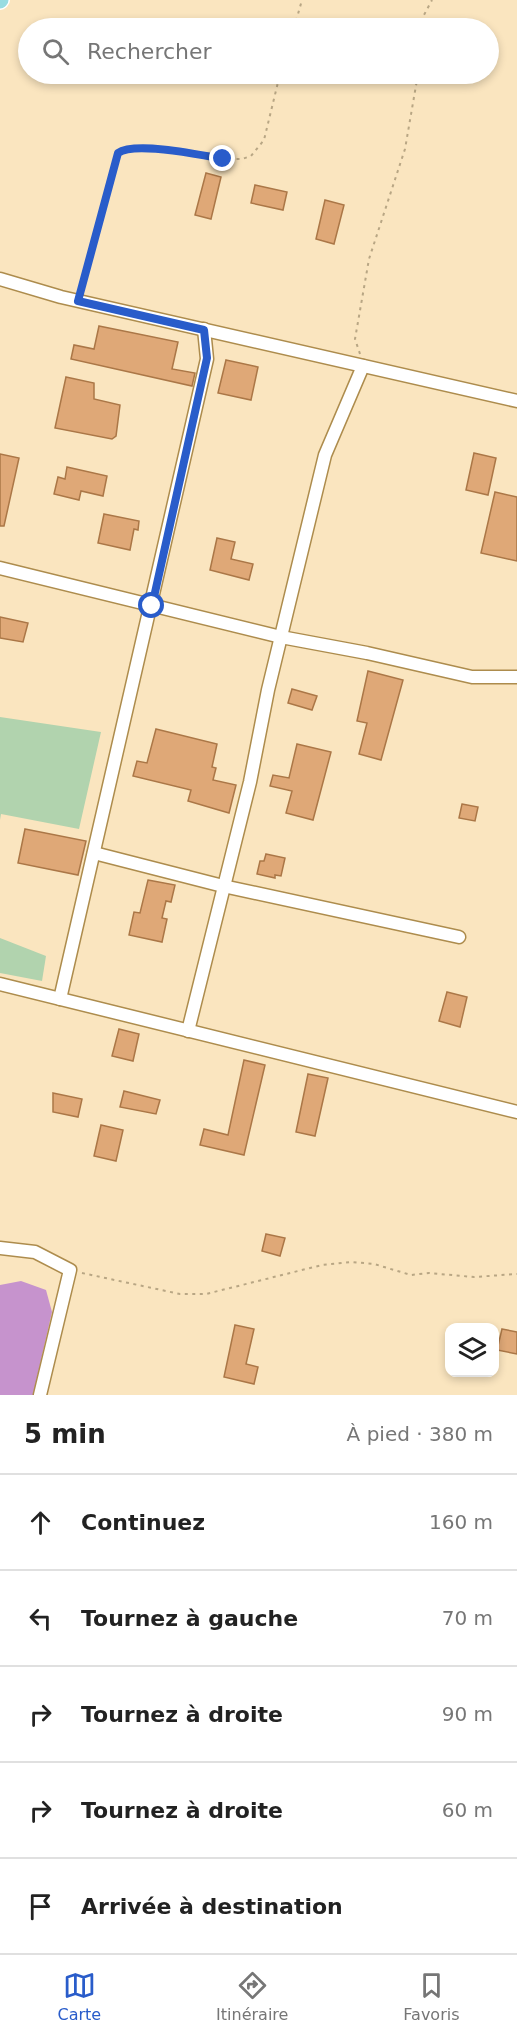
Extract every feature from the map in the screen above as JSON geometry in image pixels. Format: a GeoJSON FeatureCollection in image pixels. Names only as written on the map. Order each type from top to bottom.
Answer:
{"type":"FeatureCollection","features":[{"type":"Feature","properties":{"kind":"street"},"geometry":{"type":"LineString","coordinates":[[0,279],[78,301],[517,401]]}},
{"type":"Feature","properties":{"kind":"street"},"geometry":{"type":"LineString","coordinates":[[60,999],[152,606],[207,358],[204,330]]}},
{"type":"Feature","properties":{"kind":"street"},"geometry":{"type":"LineString","coordinates":[[188,1031],[250,782],[281,637],[325,455],[363,366]]}},
{"type":"Feature","properties":{"kind":"street"},"geometry":{"type":"LineString","coordinates":[[0,568],[281,637],[367,653],[472,677],[517,677]]}},
{"type":"Feature","properties":{"kind":"street"},"geometry":{"type":"LineString","coordinates":[[94,853],[223,886],[459,937]]}},
{"type":"Feature","properties":{"kind":"street"},"geometry":{"type":"LineString","coordinates":[[0,984],[517,1112]]}},
{"type":"Feature","properties":{"kind":"street"},"geometry":{"type":"LineString","coordinates":[[0,1248],[35,1252],[70,1270],[40,1395]]}},
{"type":"Feature","properties":{"kind":"path"},"geometry":{"type":"LineString","coordinates":[[297,18],[302,0]]}},
{"type":"Feature","properties":{"kind":"path"},"geometry":{"type":"LineString","coordinates":[[422,18],[432,0]]}},
{"type":"Feature","properties":{"kind":"path"},"geometry":{"type":"LineString","coordinates":[[78,301],[118,153],[124,148],[141,148],[223,159],[242,159],[251,156],[264,140],[278,84]]}},
{"type":"Feature","properties":{"kind":"path"},"geometry":{"type":"LineString","coordinates":[[363,366],[355,339],[369,259],[405,149],[416,84]]}},
{"type":"Feature","properties":{"kind":"path"},"geometry":{"type":"LineString","coordinates":[[70,1270],[180,1294],[197,1294],[322,1265],[352,1262],[374,1264],[411,1275],[429,1273],[474,1276],[517,1274]]}},
{"type":"Feature","properties":{"kind":"green space"},"geometry":{"type":"Polygon","coordinates":[[[0,717],[101,732],[79,829],[1,814],[0,820],[0,717]]]}},
{"type":"Feature","properties":{"kind":"green space"},"geometry":{"type":"Polygon","coordinates":[[[0,938],[46,956],[42,981],[0,973],[0,938]]]}},
{"type":"Feature","properties":{"kind":"shaded area"},"geometry":{"type":"Polygon","coordinates":[[[21,1281],[46,1290],[52,1312],[33,1395],[0,1395],[0,1285],[21,1281]]]}},
{"type":"Feature","properties":{"kind":"building"},"geometry":{"type":"Polygon","coordinates":[[[206,173],[221,177],[211,219],[195,215],[206,173]]]}},
{"type":"Feature","properties":{"kind":"building"},"geometry":{"type":"Polygon","coordinates":[[[255,185],[287,192],[283,210],[251,203],[255,185]]]}},
{"type":"Feature","properties":{"kind":"building"},"geometry":{"type":"Polygon","coordinates":[[[325,200],[344,205],[334,244],[316,239],[325,200]]]}},
{"type":"Feature","properties":{"kind":"building"},"geometry":{"type":"Polygon","coordinates":[[[99,326],[178,342],[172,369],[195,373],[192,386],[71,359],[74,345],[94,349],[99,326]]]}},
{"type":"Feature","properties":{"kind":"building"},"geometry":{"type":"Polygon","coordinates":[[[226,360],[258,367],[251,400],[218,393],[226,360]]]}},
{"type":"Feature","properties":{"kind":"building"},"geometry":{"type":"Polygon","coordinates":[[[66,377],[94,383],[94,399],[120,405],[116,436],[112,439],[55,428],[66,377]]]}},
{"type":"Feature","properties":{"kind":"building"},"geometry":{"type":"Polygon","coordinates":[[[474,453],[496,458],[488,495],[466,490],[474,453]]]}},
{"type":"Feature","properties":{"kind":"building"},"geometry":{"type":"Polygon","coordinates":[[[0,454],[19,458],[4,526],[0,526],[0,454]]]}},
{"type":"Feature","properties":{"kind":"building"},"geometry":{"type":"Polygon","coordinates":[[[67,467],[107,476],[103,496],[81,491],[79,500],[54,494],[58,477],[65,479],[67,467]]]}},
{"type":"Feature","properties":{"kind":"building"},"geometry":{"type":"Polygon","coordinates":[[[495,492],[517,497],[517,561],[481,553],[495,492]]]}},
{"type":"Feature","properties":{"kind":"building"},"geometry":{"type":"Polygon","coordinates":[[[104,514],[139,521],[138,530],[134,529],[130,550],[98,543],[104,514]]]}},
{"type":"Feature","properties":{"kind":"building"},"geometry":{"type":"Polygon","coordinates":[[[217,538],[235,542],[231,559],[253,564],[249,580],[210,570],[217,538]]]}},
{"type":"Feature","properties":{"kind":"building"},"geometry":{"type":"Polygon","coordinates":[[[0,617],[28,623],[23,642],[0,638],[0,617]]]}},
{"type":"Feature","properties":{"kind":"building"},"geometry":{"type":"Polygon","coordinates":[[[368,671],[403,680],[381,760],[359,754],[367,723],[357,721],[368,671]]]}},
{"type":"Feature","properties":{"kind":"building"},"geometry":{"type":"Polygon","coordinates":[[[292,689],[317,696],[312,710],[288,703],[292,689]]]}},
{"type":"Feature","properties":{"kind":"building"},"geometry":{"type":"Polygon","coordinates":[[[156,729],[217,744],[212,767],[216,768],[213,780],[236,785],[229,813],[188,801],[191,790],[133,776],[137,761],[147,763],[156,729]]]}},
{"type":"Feature","properties":{"kind":"building"},"geometry":{"type":"Polygon","coordinates":[[[297,744],[331,752],[313,820],[286,813],[292,791],[270,786],[273,775],[289,778],[297,744]]]}},
{"type":"Feature","properties":{"kind":"building"},"geometry":{"type":"Polygon","coordinates":[[[462,804],[478,807],[475,821],[459,818],[462,804]]]}},
{"type":"Feature","properties":{"kind":"building"},"geometry":{"type":"Polygon","coordinates":[[[25,829],[86,841],[78,875],[18,863],[25,829]]]}},
{"type":"Feature","properties":{"kind":"building"},"geometry":{"type":"Polygon","coordinates":[[[266,854],[285,858],[281,876],[275,875],[275,878],[257,874],[260,861],[264,861],[266,854]]]}},
{"type":"Feature","properties":{"kind":"building"},"geometry":{"type":"Polygon","coordinates":[[[148,880],[175,885],[171,902],[166,901],[162,918],[167,919],[162,942],[129,935],[134,912],[140,913],[148,880]]]}},
{"type":"Feature","properties":{"kind":"building"},"geometry":{"type":"Polygon","coordinates":[[[447,992],[467,997],[460,1027],[439,1021],[447,992]]]}},
{"type":"Feature","properties":{"kind":"building"},"geometry":{"type":"Polygon","coordinates":[[[119,1029],[139,1034],[133,1061],[112,1056],[119,1029]]]}},
{"type":"Feature","properties":{"kind":"building"},"geometry":{"type":"Polygon","coordinates":[[[244,1060],[265,1065],[244,1155],[200,1145],[204,1129],[228,1135],[244,1060]]]}},
{"type":"Feature","properties":{"kind":"building"},"geometry":{"type":"Polygon","coordinates":[[[308,1074],[328,1078],[315,1136],[296,1132],[308,1074]]]}},
{"type":"Feature","properties":{"kind":"building"},"geometry":{"type":"Polygon","coordinates":[[[124,1091],[160,1100],[156,1114],[120,1107],[124,1091]]]}},
{"type":"Feature","properties":{"kind":"building"},"geometry":{"type":"Polygon","coordinates":[[[53,1093],[82,1099],[78,1117],[53,1112],[53,1093]]]}},
{"type":"Feature","properties":{"kind":"building"},"geometry":{"type":"Polygon","coordinates":[[[101,1125],[123,1130],[116,1161],[94,1156],[101,1125]]]}},
{"type":"Feature","properties":{"kind":"building"},"geometry":{"type":"Polygon","coordinates":[[[266,1234],[285,1238],[280,1256],[262,1251],[266,1234]]]}},
{"type":"Feature","properties":{"kind":"building"},"geometry":{"type":"Polygon","coordinates":[[[235,1325],[254,1329],[246,1364],[258,1367],[254,1384],[224,1377],[235,1325]]]}},
{"type":"Feature","properties":{"kind":"building"},"geometry":{"type":"Polygon","coordinates":[[[502,1329],[517,1332],[517,1354],[499,1350],[502,1329]]]}},
{"type":"Feature","properties":{"kind":"route"},"geometry":{"type":"LineString","coordinates":[[152,606],[207,358],[204,330],[78,301],[89,255],[108,199],[118,153],[124,148],[141,148],[223,159]]}}]}
